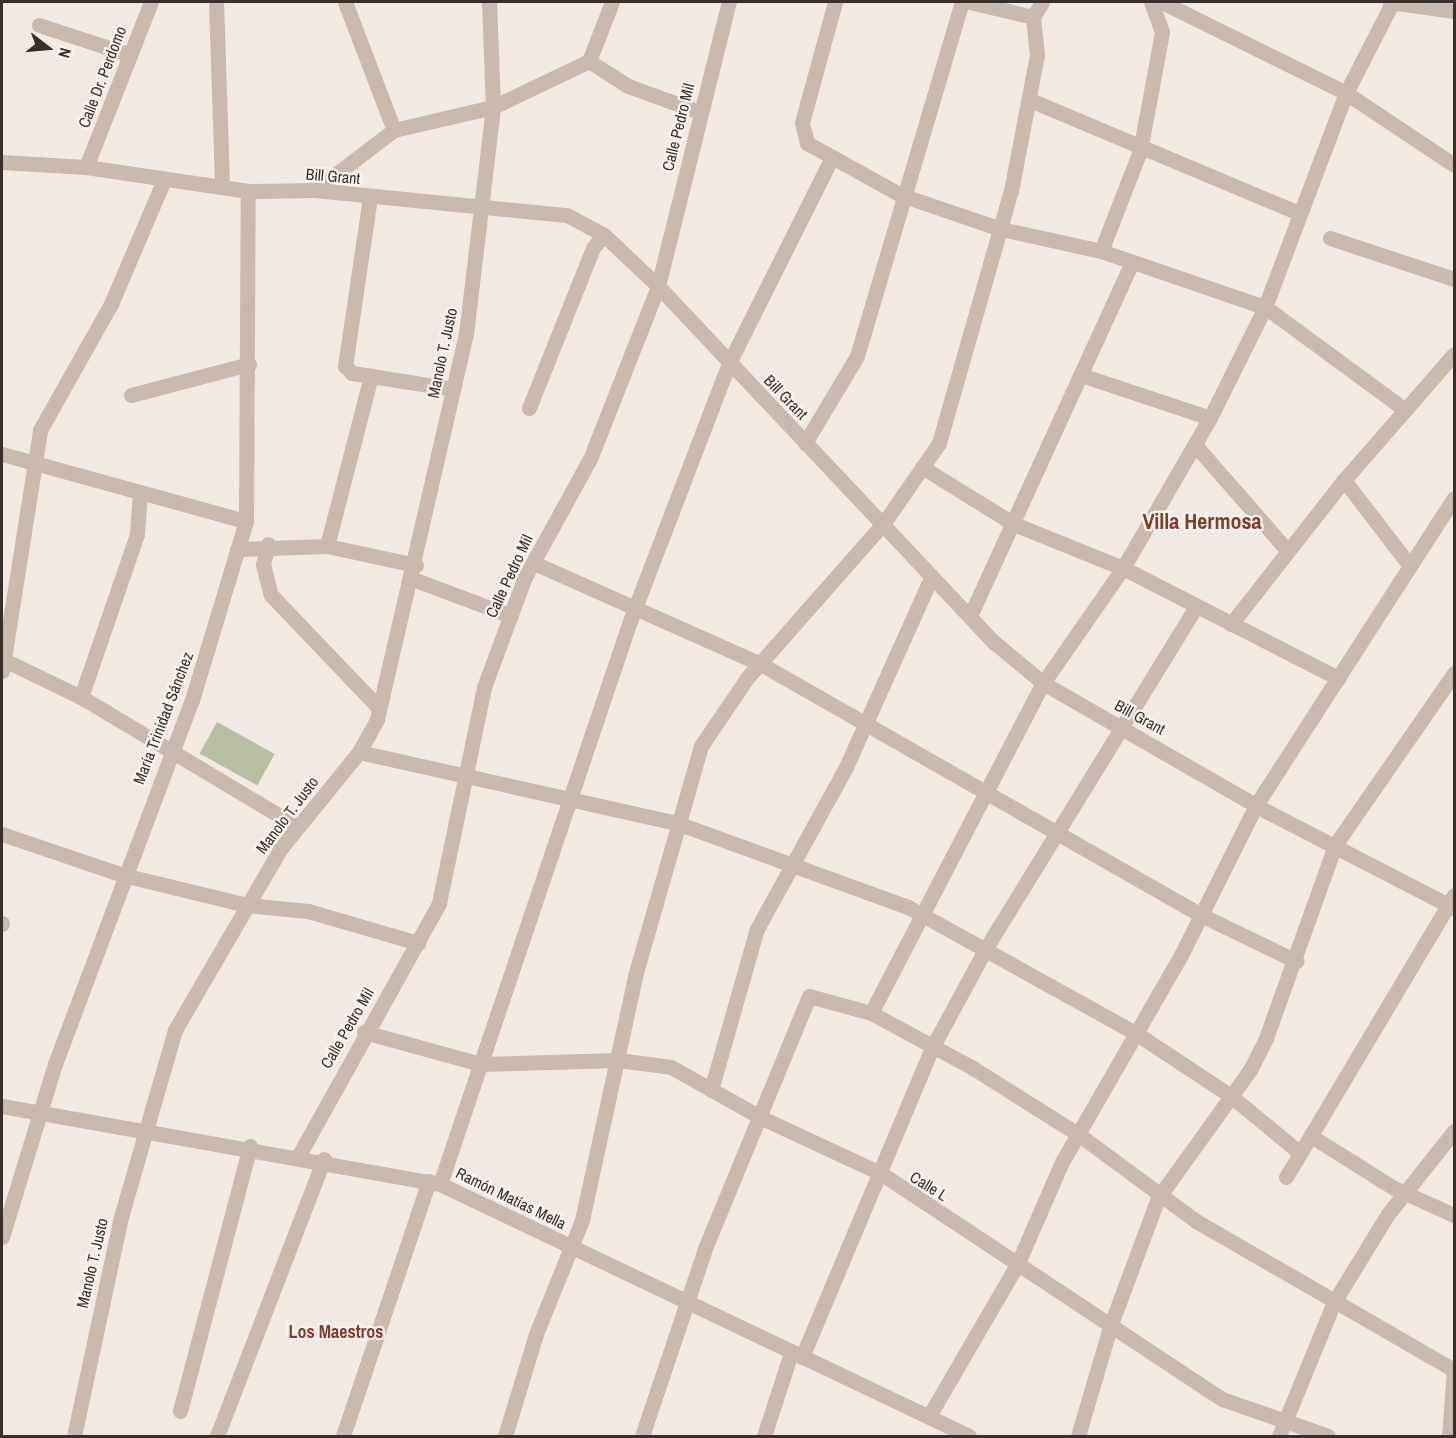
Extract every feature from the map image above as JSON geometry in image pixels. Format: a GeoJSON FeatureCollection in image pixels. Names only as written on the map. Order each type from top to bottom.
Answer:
{"type":"FeatureCollection","features":[{"type":"Feature","properties":{"kind":"street","name":"Calle Dr. Perdomo"},"geometry":{"type":"LineString","coordinates":[[86,167],[151,2]]}},
{"type":"Feature","properties":{"kind":"street"},"geometry":{"type":"LineString","coordinates":[[216,2],[222,184]]}},
{"type":"Feature","properties":{"kind":"street"},"geometry":{"type":"LineString","coordinates":[[345,2],[394,130]]}},
{"type":"Feature","properties":{"kind":"street","name":"Manolo T. Justo"},"geometry":{"type":"LineString","coordinates":[[74,1437],[121,1217],[175,1030],[247,905],[298,827],[359,752],[379,708],[413,571],[453,389],[486,203],[493,107],[489,2]]}},
{"type":"Feature","properties":{"kind":"street"},"geometry":{"type":"LineString","coordinates":[[315,190],[394,130],[493,107],[589,61],[612,2]]}},
{"type":"Feature","properties":{"kind":"street","name":"Calle Pedro Mil"},"geometry":{"type":"LineString","coordinates":[[299,1155],[364,1032],[418,943],[439,903],[484,687],[509,615],[590,459],[658,286],[729,2]]}},
{"type":"Feature","properties":{"kind":"street"},"geometry":{"type":"LineString","coordinates":[[835,2],[802,123],[807,143],[902,195],[1001,229],[1101,251],[1265,307],[1404,409]]}},
{"type":"Feature","properties":{"kind":"street"},"geometry":{"type":"LineString","coordinates":[[805,443],[857,356],[902,195],[962,2]]}},
{"type":"Feature","properties":{"kind":"street"},"geometry":{"type":"LineString","coordinates":[[970,2],[1033,17]]}},
{"type":"Feature","properties":{"kind":"street"},"geometry":{"type":"LineString","coordinates":[[505,1437],[536,1334],[582,1221],[618,1060],[677,823],[712,725],[759,663],[883,524],[939,443],[962,378],[1001,229],[1030,100],[1037,55],[1033,17],[1042,2]]}},
{"type":"Feature","properties":{"kind":"street"},"geometry":{"type":"LineString","coordinates":[[1101,251],[1140,151],[1162,32],[1151,2]]}},
{"type":"Feature","properties":{"kind":"street"},"geometry":{"type":"LineString","coordinates":[[1162,2],[1346,93],[1455,165]]}},
{"type":"Feature","properties":{"kind":"street"},"geometry":{"type":"LineString","coordinates":[[871,1013],[919,912],[988,792],[1043,683],[1123,568],[1210,418],[1265,307],[1297,212],[1346,93],[1391,2],[1455,11]]}},
{"type":"Feature","properties":{"kind":"street"},"geometry":{"type":"LineString","coordinates":[[39,25],[130,55]]}},
{"type":"Feature","properties":{"kind":"street"},"geometry":{"type":"LineString","coordinates":[[589,61],[628,86],[700,112]]}},
{"type":"Feature","properties":{"kind":"street"},"geometry":{"type":"LineString","coordinates":[[1030,100],[1140,151],[1297,212]]}},
{"type":"Feature","properties":{"kind":"street"},"geometry":{"type":"LineString","coordinates":[[343,1437],[435,1182],[481,1064],[636,608],[729,363],[832,157]]}},
{"type":"Feature","properties":{"kind":"street","name":"Bill Grant"},"geometry":{"type":"LineString","coordinates":[[2,162],[86,167],[164,180],[222,184],[248,191],[315,190],[370,197],[486,203],[567,215],[603,235],[658,286],[970,616],[1043,683],[1256,805],[1452,902]]}},
{"type":"Feature","properties":{"kind":"street"},"geometry":{"type":"LineString","coordinates":[[164,180],[111,304],[40,430],[32,463],[2,663],[81,697],[298,827]]}},
{"type":"Feature","properties":{"kind":"street","name":"María Trinidad Sánchez"},"geometry":{"type":"LineString","coordinates":[[2,1237],[39,1114],[106,936],[123,875],[170,750],[192,700],[246,521],[249,364],[248,191]]}},
{"type":"Feature","properties":{"kind":"street"},"geometry":{"type":"LineString","coordinates":[[370,197],[345,366],[352,373],[453,389]]}},
{"type":"Feature","properties":{"kind":"street"},"geometry":{"type":"LineString","coordinates":[[529,408],[593,248],[603,235]]}},
{"type":"Feature","properties":{"kind":"street"},"geometry":{"type":"LineString","coordinates":[[1330,238],[1455,279]]}},
{"type":"Feature","properties":{"kind":"street"},"geometry":{"type":"LineString","coordinates":[[970,616],[1132,262]]}},
{"type":"Feature","properties":{"kind":"street"},"geometry":{"type":"LineString","coordinates":[[1231,624],[1344,480],[1404,409],[1455,354]]}},
{"type":"Feature","properties":{"kind":"street"},"geometry":{"type":"LineString","coordinates":[[131,395],[249,364]]}},
{"type":"Feature","properties":{"kind":"street"},"geometry":{"type":"LineString","coordinates":[[1081,375],[1210,418]]}},
{"type":"Feature","properties":{"kind":"street"},"geometry":{"type":"LineString","coordinates":[[327,546],[370,376]]}},
{"type":"Feature","properties":{"kind":"street"},"geometry":{"type":"LineString","coordinates":[[1195,445],[1287,550]]}},
{"type":"Feature","properties":{"kind":"street"},"geometry":{"type":"LineString","coordinates":[[2,454],[140,495],[246,521]]}},
{"type":"Feature","properties":{"kind":"street"},"geometry":{"type":"LineString","coordinates":[[922,467],[1014,524],[1123,568],[1338,678]]}},
{"type":"Feature","properties":{"kind":"street"},"geometry":{"type":"LineString","coordinates":[[1344,480],[1410,566]]}},
{"type":"Feature","properties":{"kind":"street"},"geometry":{"type":"LineString","coordinates":[[81,697],[137,534],[140,495]]}},
{"type":"Feature","properties":{"kind":"street"},"geometry":{"type":"LineString","coordinates":[[936,1425],[1018,1263],[1078,1134],[1137,1034],[1201,915],[1256,805],[1455,498]]}},
{"type":"Feature","properties":{"kind":"street"},"geometry":{"type":"LineString","coordinates":[[268,544],[262,564],[271,596],[379,708]]}},
{"type":"Feature","properties":{"kind":"street"},"geometry":{"type":"LineString","coordinates":[[237,549],[268,544],[327,546],[413,571],[509,615]]}},
{"type":"Feature","properties":{"kind":"street"},"geometry":{"type":"LineString","coordinates":[[534,563],[759,663],[1060,832],[1201,915],[1296,961]]}},
{"type":"Feature","properties":{"kind":"street"},"geometry":{"type":"LineString","coordinates":[[711,1090],[758,929],[797,864],[866,723],[932,576]]}},
{"type":"Feature","properties":{"kind":"street"},"geometry":{"type":"LineString","coordinates":[[764,1437],[797,1355],[882,1174],[933,1046],[986,948],[1060,832],[1121,727],[1196,606]]}},
{"type":"Feature","properties":{"kind":"street"},"geometry":{"type":"LineString","coordinates":[[1078,1437],[1110,1327],[1158,1198],[1231,1096],[1266,1038],[1296,961],[1335,845],[1455,673]]}},
{"type":"Feature","properties":{"kind":"street"},"geometry":{"type":"LineString","coordinates":[[359,752],[677,823],[797,864],[919,912],[1137,1034],[1231,1096],[1300,1153]]}},
{"type":"Feature","properties":{"kind":"street"},"geometry":{"type":"LineString","coordinates":[[2,834],[123,875],[247,905],[308,911],[418,943]]}},
{"type":"Feature","properties":{"kind":"street"},"geometry":{"type":"LineString","coordinates":[[1286,1177],[1452,902]]}},
{"type":"Feature","properties":{"kind":"street"},"geometry":{"type":"LineString","coordinates":[[648,1435],[686,1303],[762,1118],[805,999],[814,996],[871,1013],[933,1046],[1078,1134],[1158,1198],[1334,1302],[1454,1369],[1449,1437]]}},
{"type":"Feature","properties":{"kind":"street","name":"Calle L"},"geometry":{"type":"LineString","coordinates":[[364,1032],[481,1064],[618,1060],[671,1066],[762,1118],[882,1174],[1222,1399],[1281,1429],[1328,1437]]}},
{"type":"Feature","properties":{"kind":"street","name":"Ramón Matías Mella"},"geometry":{"type":"LineString","coordinates":[[2,1106],[39,1114],[250,1146],[435,1182],[797,1355],[936,1425],[969,1437]]}},
{"type":"Feature","properties":{"kind":"street"},"geometry":{"type":"LineString","coordinates":[[1281,1429],[1334,1302],[1405,1191],[1455,1131]]}},
{"type":"Feature","properties":{"kind":"street"},"geometry":{"type":"LineString","coordinates":[[1311,1136],[1405,1191],[1455,1215]]}},
{"type":"Feature","properties":{"kind":"street"},"geometry":{"type":"LineString","coordinates":[[180,1412],[250,1146]]}},
{"type":"Feature","properties":{"kind":"street"},"geometry":{"type":"LineString","coordinates":[[217,1437],[324,1159]]}},
{"type":"Feature","properties":{"kind":"green space"},"geometry":{"type":"Polygon","coordinates":[[[217,722],[275,754],[257,785],[200,753],[217,722]]]}},
{"type":"Feature","properties":{"kind":"district","name":"Villa Hermosa"},"geometry":{"type":"Point","coordinates":[1202,522]}},
{"type":"Feature","properties":{"kind":"district","name":"Los Maestros"},"geometry":{"type":"Point","coordinates":[336,1332]}}]}
